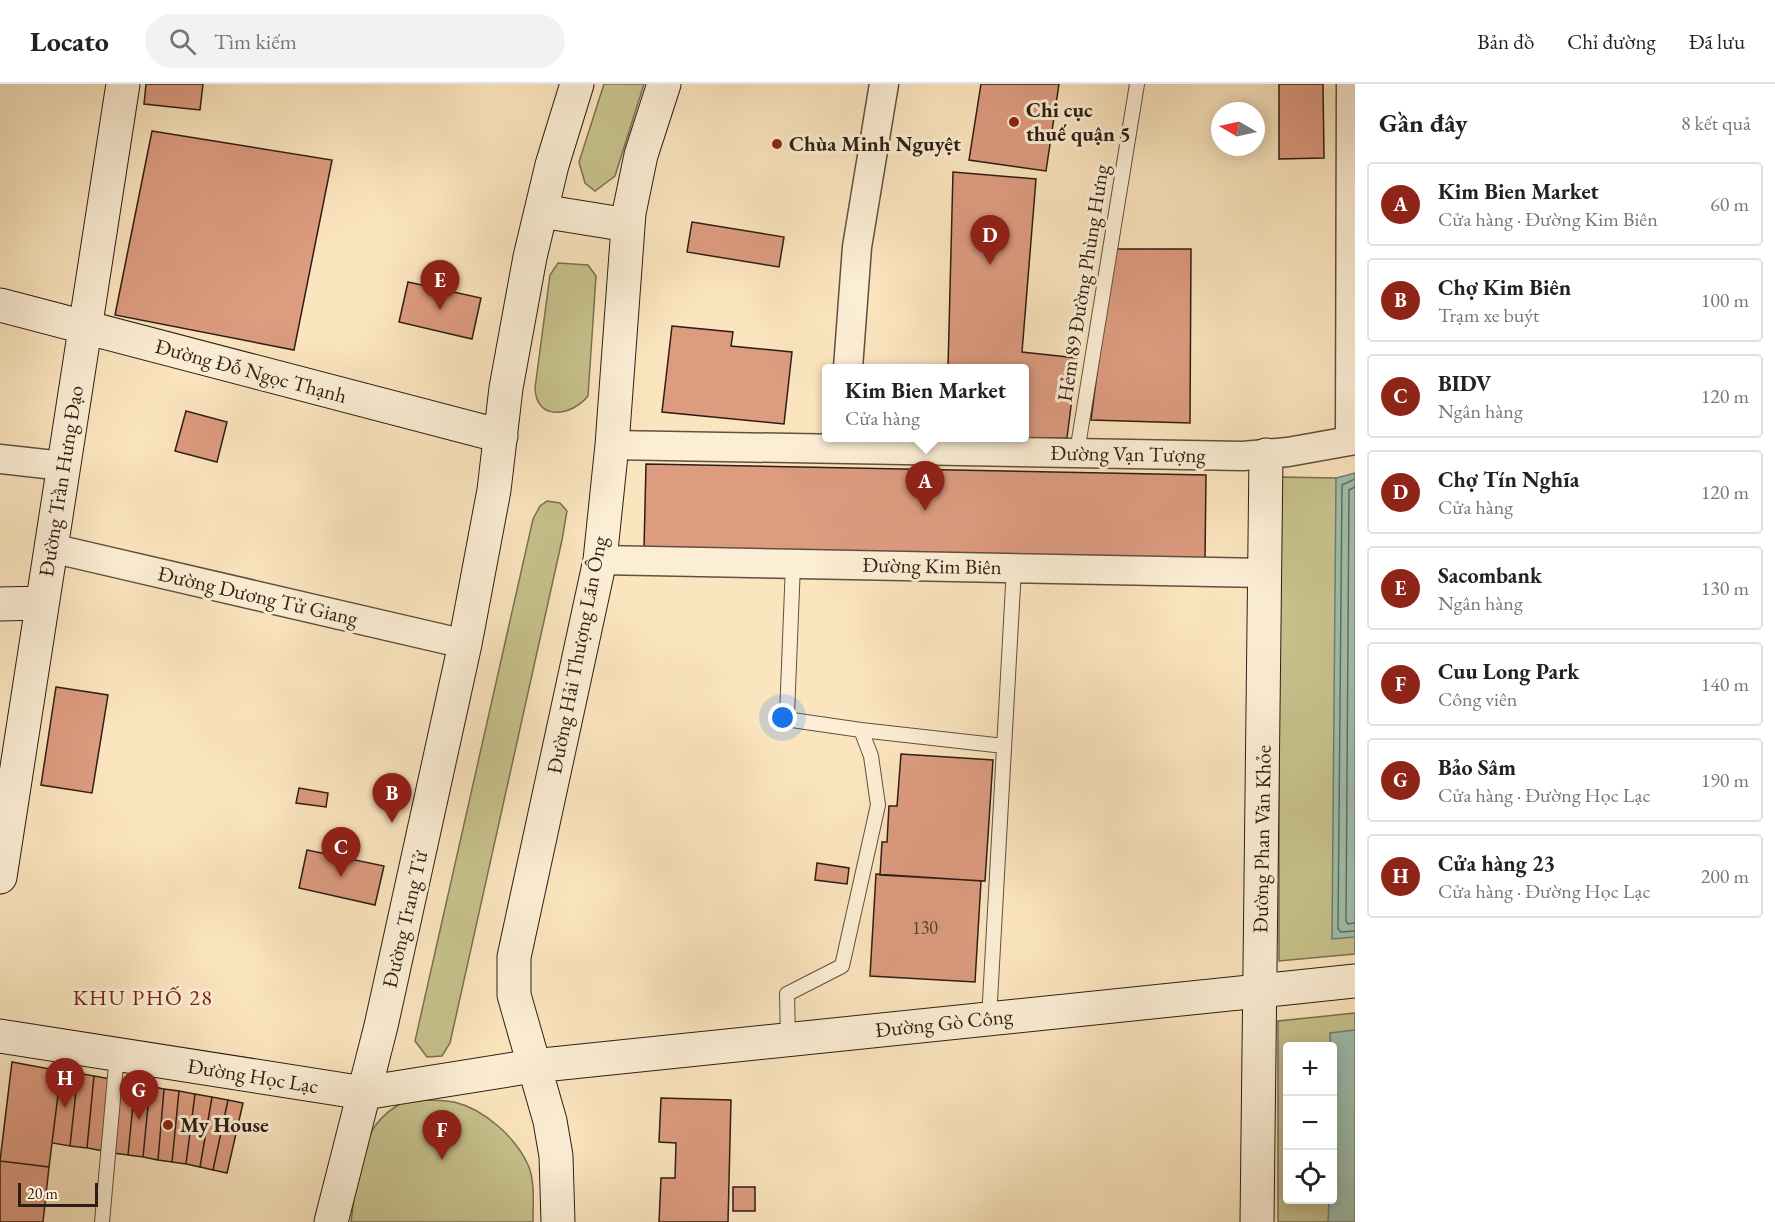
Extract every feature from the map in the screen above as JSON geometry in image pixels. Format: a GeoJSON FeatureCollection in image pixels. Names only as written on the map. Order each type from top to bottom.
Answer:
{"type":"FeatureCollection","features":[{"type":"Feature","properties":{"kind":"street","name":"Đường Trần Hưng Đạo"},"geometry":{"type":"LineString","coordinates":[[0,877],[123,84]]}},
{"type":"Feature","properties":{"kind":"street"},"geometry":{"type":"LineString","coordinates":[[501,436],[519,311],[541,211],[577,84]]}},
{"type":"Feature","properties":{"kind":"street","name":"Đường Hải Thượng Lãn Ông"},"geometry":{"type":"LineString","coordinates":[[558,1222],[556,1156],[550,1121],[514,995],[514,957],[600,560],[612,445],[628,225],[641,155],[664,84]]}},
{"type":"Feature","properties":{"kind":"street"},"geometry":{"type":"LineString","coordinates":[[848,364],[857,247],[884,84]]}},
{"type":"Feature","properties":{"kind":"street"},"geometry":{"type":"LineString","coordinates":[[1351,84],[1353,441]]}},
{"type":"Feature","properties":{"kind":"street"},"geometry":{"type":"LineString","coordinates":[[541,211],[628,225]]}},
{"type":"Feature","properties":{"kind":"street","name":"Đường Đỗ Ngọc Thạnh"},"geometry":{"type":"LineString","coordinates":[[0,305],[501,436]]}},
{"type":"Feature","properties":{"kind":"street","name":"Đường Trang Tử"},"geometry":{"type":"LineString","coordinates":[[331,1222],[364,1093],[465,644],[494,490],[501,436]]}},
{"type":"Feature","properties":{"kind":"street","name":"Đường Vạn Tượng"},"geometry":{"type":"LineString","coordinates":[[612,445],[843,443],[1077,452],[1266,455],[1353,441]]}},
{"type":"Feature","properties":{"kind":"street","name":"Đường Phan Văn Khỏe"},"geometry":{"type":"LineString","coordinates":[[1257,1222],[1266,455]]}},
{"type":"Feature","properties":{"kind":"street"},"geometry":{"type":"LineString","coordinates":[[0,459],[63,466]]}},
{"type":"Feature","properties":{"kind":"street","name":"Đường Dương Tử Giang"},"geometry":{"type":"LineString","coordinates":[[51,548],[465,644]]}},
{"type":"Feature","properties":{"kind":"street","name":"Đường Kim Biên"},"geometry":{"type":"LineString","coordinates":[[600,560],[1265,573]]}},
{"type":"Feature","properties":{"kind":"street"},"geometry":{"type":"LineString","coordinates":[[0,604],[42,603]]}},
{"type":"Feature","properties":{"kind":"street","name":"Đường Gò Công"},"geometry":{"type":"LineString","coordinates":[[533,1066],[1355,981]]}},
{"type":"Feature","properties":{"kind":"street","name":"Đường Học Lạc"},"geometry":{"type":"LineString","coordinates":[[0,1036],[364,1093],[533,1066]]}},
{"type":"Feature","properties":{"kind":"lane","name":"Hẻm 89 Đường Phùng Hưng"},"geometry":{"type":"LineString","coordinates":[[1077,452],[1137,84]]}},
{"type":"Feature","properties":{"kind":"lane"},"geometry":{"type":"LineString","coordinates":[[793,564],[787,715],[792,720],[1004,746]]}},
{"type":"Feature","properties":{"kind":"lane"},"geometry":{"type":"LineString","coordinates":[[988,1019],[1014,568]]}},
{"type":"Feature","properties":{"kind":"lane"},"geometry":{"type":"LineString","coordinates":[[788,1039],[787,994],[842,966],[878,805],[871,756],[861,730]]}},
{"type":"Feature","properties":{"kind":"lane"},"geometry":{"type":"LineString","coordinates":[[102,1222],[117,1054]]}},
{"type":"Feature","properties":{"kind":"shaded area"},"geometry":{"type":"Polygon","coordinates":[[[604,84],[644,84],[615,176],[595,191],[585,183],[579,162],[604,84]]]}},
{"type":"Feature","properties":{"kind":"shaded area"},"geometry":{"type":"Polygon","coordinates":[[[558,263],[588,265],[596,276],[588,396],[573,408],[556,412],[548,411],[541,406],[535,388],[550,275],[558,263]]]}},
{"type":"Feature","properties":{"kind":"shaded area"},"geometry":{"type":"Polygon","coordinates":[[[1279,477],[1336,478],[1355,501],[1355,954],[1279,961],[1279,477]]]}},
{"type":"Feature","properties":{"kind":"shaded area"},"geometry":{"type":"Polygon","coordinates":[[[547,501],[560,503],[567,511],[562,540],[450,1043],[442,1056],[427,1057],[415,1041],[533,519],[540,506],[547,501]]]}},
{"type":"Feature","properties":{"kind":"shaded area"},"geometry":{"type":"Polygon","coordinates":[[[1355,1013],[1355,1222],[1278,1222],[1278,1021],[1355,1013]]]}},
{"type":"Feature","properties":{"kind":"shaded area"},"geometry":{"type":"Polygon","coordinates":[[[408,1100],[454,1102],[477,1111],[498,1126],[524,1156],[529,1167],[532,1180],[533,1222],[351,1222],[358,1168],[369,1136],[378,1122],[391,1110],[408,1100]]]}},
{"type":"Feature","properties":{"kind":"water"},"geometry":{"type":"Polygon","coordinates":[[[1355,473],[1355,937],[1332,939],[1336,478],[1355,473]]]}},
{"type":"Feature","properties":{"kind":"water"},"geometry":{"type":"Polygon","coordinates":[[[1355,1030],[1355,1222],[1328,1222],[1329,1204],[1337,1204],[1337,1042],[1330,1042],[1330,1033],[1355,1030]]]}},
{"type":"Feature","properties":{"kind":"building"},"geometry":{"type":"Polygon","coordinates":[[[146,84],[203,84],[200,110],[144,104],[146,84]]]}},
{"type":"Feature","properties":{"kind":"building","name":"Chi cục thuế quận 5"},"geometry":{"type":"Polygon","coordinates":[[[981,84],[1059,84],[1046,171],[969,160],[981,84]]]}},
{"type":"Feature","properties":{"kind":"building"},"geometry":{"type":"Polygon","coordinates":[[[1279,84],[1323,84],[1324,158],[1279,159],[1279,84]]]}},
{"type":"Feature","properties":{"kind":"building"},"geometry":{"type":"Polygon","coordinates":[[[152,131],[332,160],[294,350],[115,315],[152,131]]]}},
{"type":"Feature","properties":{"kind":"building"},"geometry":{"type":"Polygon","coordinates":[[[953,172],[1036,179],[1022,352],[1077,358],[1067,438],[1029,438],[1029,364],[948,364],[953,172]]]}},
{"type":"Feature","properties":{"kind":"building"},"geometry":{"type":"Polygon","coordinates":[[[692,222],[784,237],[779,267],[687,252],[692,222]]]}},
{"type":"Feature","properties":{"kind":"building"},"geometry":{"type":"Polygon","coordinates":[[[1113,249],[1191,249],[1190,423],[1091,420],[1113,249]]]}},
{"type":"Feature","properties":{"kind":"building"},"geometry":{"type":"Polygon","coordinates":[[[408,282],[481,298],[472,339],[399,322],[408,282]]]}},
{"type":"Feature","properties":{"kind":"building"},"geometry":{"type":"Polygon","coordinates":[[[672,326],[733,332],[731,346],[792,352],[784,424],[662,412],[672,326]]]}},
{"type":"Feature","properties":{"kind":"building"},"geometry":{"type":"Polygon","coordinates":[[[186,411],[227,422],[217,462],[175,451],[186,411]]]}},
{"type":"Feature","properties":{"kind":"building"},"geometry":{"type":"Polygon","coordinates":[[[646,464],[1206,475],[1205,559],[644,548],[646,464]]]}},
{"type":"Feature","properties":{"kind":"building"},"geometry":{"type":"Polygon","coordinates":[[[56,687],[108,695],[92,793],[41,785],[56,687]]]}},
{"type":"Feature","properties":{"kind":"building"},"geometry":{"type":"Polygon","coordinates":[[[901,754],[993,760],[985,881],[880,875],[882,842],[887,842],[889,806],[897,806],[901,754]]]}},
{"type":"Feature","properties":{"kind":"building"},"geometry":{"type":"Polygon","coordinates":[[[299,788],[328,793],[326,807],[296,803],[299,788]]]}},
{"type":"Feature","properties":{"kind":"building"},"geometry":{"type":"Polygon","coordinates":[[[307,850],[384,866],[375,905],[299,888],[307,850]]]}},
{"type":"Feature","properties":{"kind":"building"},"geometry":{"type":"Polygon","coordinates":[[[817,863],[849,868],[847,884],[815,880],[817,863]]]}},
{"type":"Feature","properties":{"kind":"building"},"geometry":{"type":"Polygon","coordinates":[[[876,874],[981,881],[975,982],[870,976],[876,874]]]}},
{"type":"Feature","properties":{"kind":"building"},"geometry":{"type":"Polygon","coordinates":[[[12,1062],[61,1071],[49,1167],[0,1161],[12,1062]]]}},
{"type":"Feature","properties":{"kind":"building"},"geometry":{"type":"Polygon","coordinates":[[[61,1071],[78,1073],[70,1146],[52,1143],[61,1071]]]}},
{"type":"Feature","properties":{"kind":"building"},"geometry":{"type":"Polygon","coordinates":[[[78,1073],[94,1076],[87,1148],[70,1146],[78,1073]]]}},
{"type":"Feature","properties":{"kind":"building"},"geometry":{"type":"Polygon","coordinates":[[[94,1076],[111,1079],[104,1151],[87,1148],[94,1076]]]}},
{"type":"Feature","properties":{"kind":"building"},"geometry":{"type":"Polygon","coordinates":[[[120,1081],[135,1084],[128,1155],[113,1153],[120,1081]]]}},
{"type":"Feature","properties":{"kind":"building"},"geometry":{"type":"Polygon","coordinates":[[[135,1084],[150,1086],[143,1157],[128,1155],[135,1084]]]}},
{"type":"Feature","properties":{"kind":"building"},"geometry":{"type":"Polygon","coordinates":[[[150,1086],[164,1089],[158,1160],[143,1157],[150,1086]]]}},
{"type":"Feature","properties":{"kind":"building","name":"My House"},"geometry":{"type":"Polygon","coordinates":[[[164,1089],[179,1091],[172,1162],[158,1160],[164,1089]]]}},
{"type":"Feature","properties":{"kind":"building"},"geometry":{"type":"Polygon","coordinates":[[[179,1091],[195,1094],[186,1164],[172,1162],[179,1091]]]}},
{"type":"Feature","properties":{"kind":"building"},"geometry":{"type":"Polygon","coordinates":[[[195,1094],[212,1097],[200,1167],[186,1164],[195,1094]]]}},
{"type":"Feature","properties":{"kind":"building"},"geometry":{"type":"Polygon","coordinates":[[[212,1097],[228,1100],[213,1170],[200,1167],[212,1097]]]}},
{"type":"Feature","properties":{"kind":"building"},"geometry":{"type":"Polygon","coordinates":[[[661,1098],[731,1100],[728,1222],[659,1222],[661,1178],[675,1178],[676,1143],[659,1142],[661,1098]]]}},
{"type":"Feature","properties":{"kind":"building"},"geometry":{"type":"Polygon","coordinates":[[[228,1100],[243,1103],[227,1173],[213,1170],[228,1100]]]}},
{"type":"Feature","properties":{"kind":"building"},"geometry":{"type":"Polygon","coordinates":[[[0,1161],[49,1167],[43,1222],[0,1222],[0,1161]]]}},
{"type":"Feature","properties":{"kind":"building"},"geometry":{"type":"Polygon","coordinates":[[[733,1187],[755,1187],[755,1211],[733,1211],[733,1187]]]}},
{"type":"Feature","properties":{"kind":"place","name":"Chi cục thuế quận 5"},"geometry":{"type":"Point","coordinates":[1014,122]}},
{"type":"Feature","properties":{"kind":"place","name":"Chùa Minh Nguyệt"},"geometry":{"type":"Point","coordinates":[777,144]}},
{"type":"Feature","properties":{"kind":"place","name":"Chợ Tín Nghĩa"},"geometry":{"type":"Point","coordinates":[990,265]}},
{"type":"Feature","properties":{"kind":"place","name":"Sacombank"},"geometry":{"type":"Point","coordinates":[440,310]}},
{"type":"Feature","properties":{"kind":"place","name":"Kim Bien Market"},"geometry":{"type":"Point","coordinates":[925,511]}},
{"type":"Feature","properties":{"kind":"place","name":"Chợ Kim Biên"},"geometry":{"type":"Point","coordinates":[392,823]}},
{"type":"Feature","properties":{"kind":"place","name":"BIDV"},"geometry":{"type":"Point","coordinates":[341,877]}},
{"type":"Feature","properties":{"kind":"place","name":"Cửa hàng 23"},"geometry":{"type":"Point","coordinates":[65,1108]}},
{"type":"Feature","properties":{"kind":"place","name":"Bảo Sâm"},"geometry":{"type":"Point","coordinates":[139,1120]}},
{"type":"Feature","properties":{"kind":"place","name":"My House"},"geometry":{"type":"Point","coordinates":[168,1125]}},
{"type":"Feature","properties":{"kind":"place","name":"Cuu Long Park"},"geometry":{"type":"Point","coordinates":[442,1160]}},
{"type":"Feature","properties":{"kind":"district","name":"KHU PHỐ 28"},"geometry":{"type":"Point","coordinates":[143,997]}}]}
